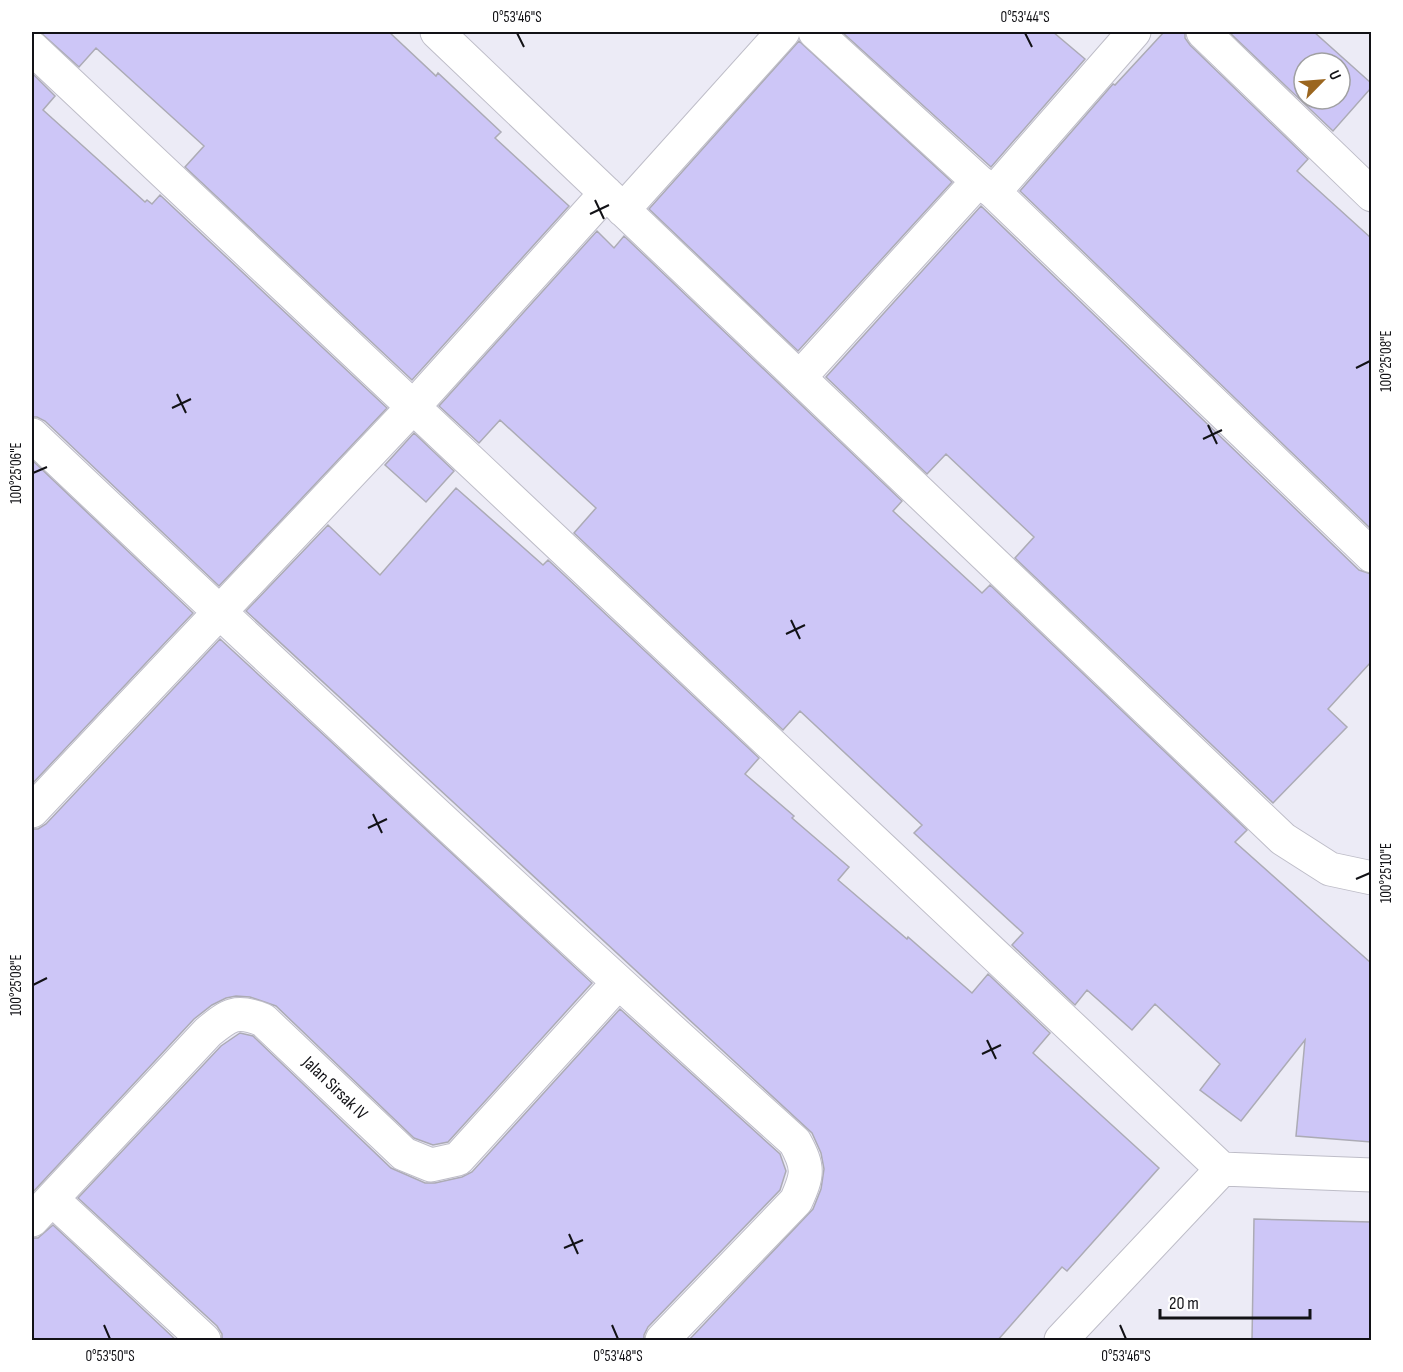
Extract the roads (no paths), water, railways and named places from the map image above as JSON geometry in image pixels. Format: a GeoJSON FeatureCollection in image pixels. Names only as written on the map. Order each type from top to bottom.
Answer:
{"type":"FeatureCollection","features":[{"type":"Feature","properties":{"kind":"street"},"geometry":{"type":"LineString","coordinates":[[437,32],[1283,839],[1330,869],[1371,878]]}},
{"type":"Feature","properties":{"kind":"street"},"geometry":{"type":"LineString","coordinates":[[32,812],[414,406],[783,32]]}},
{"type":"Feature","properties":{"kind":"street"},"geometry":{"type":"LineString","coordinates":[[815,32],[986,186],[1371,556]]}},
{"type":"Feature","properties":{"kind":"street"},"geometry":{"type":"LineString","coordinates":[[800,377],[1134,32]]}},
{"type":"Feature","properties":{"kind":"street"},"geometry":{"type":"LineString","coordinates":[[1203,32],[1371,195]]}},
{"type":"Feature","properties":{"kind":"street"},"geometry":{"type":"LineString","coordinates":[[32,48],[1222,1169],[1371,1175]]}},
{"type":"Feature","properties":{"kind":"street"},"geometry":{"type":"LineString","coordinates":[[32,435],[618,983],[795,1142],[806,1161],[806,1177],[796,1201],[662,1341]]}},
{"type":"Feature","properties":{"kind":"street","name":"Jalan Sirsak IV"},"geometry":{"type":"LineString","coordinates":[[42,1209],[208,1032],[228,1015],[247,1014],[263,1020],[404,1154],[431,1165],[458,1159],[618,983]]}},
{"type":"Feature","properties":{"kind":"street"},"geometry":{"type":"LineString","coordinates":[[1061,1341],[1222,1169]]}},
{"type":"Feature","properties":{"kind":"street"},"geometry":{"type":"LineString","coordinates":[[42,1209],[204,1341]]}}]}
